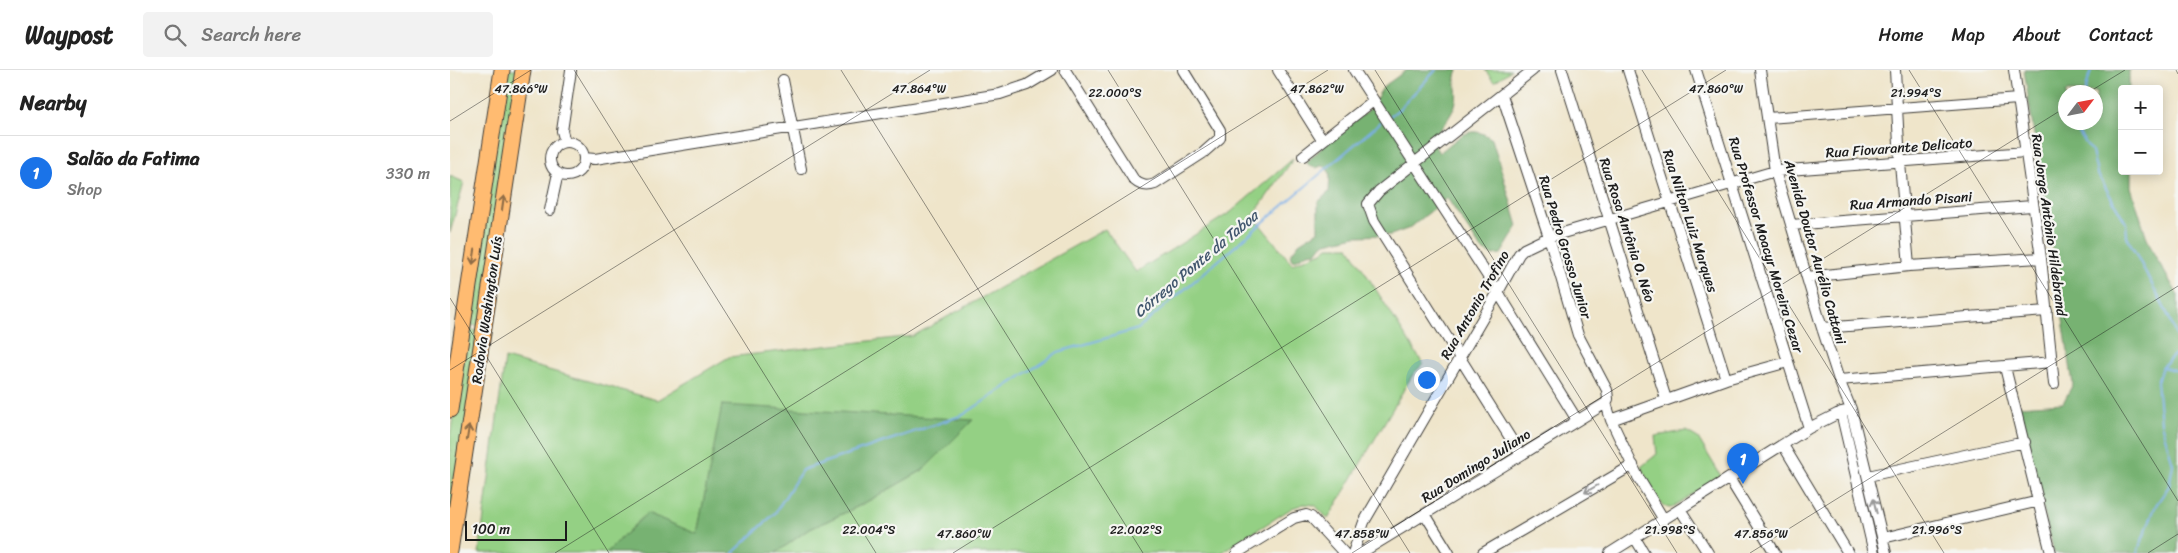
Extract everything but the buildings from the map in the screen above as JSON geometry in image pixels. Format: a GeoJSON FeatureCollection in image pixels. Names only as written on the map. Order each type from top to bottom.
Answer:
{"type":"FeatureCollection","features":[{"type":"Feature","properties":{"kind":"highway"},"geometry":{"type":"LineString","coordinates":[[494,127],[495,70]]}},
{"type":"Feature","properties":{"kind":"highway","name":"Rodovia Washington Luís"},"geometry":{"type":"LineString","coordinates":[[450,410],[502,70]]}},
{"type":"Feature","properties":{"kind":"highway","name":"Rodovia Washington Luís"},"geometry":{"type":"LineString","coordinates":[[450,551],[523,70]]}},
{"type":"Feature","properties":{"kind":"highway"},"geometry":{"type":"LineString","coordinates":[[518,111],[531,70]]}},
{"type":"Feature","properties":{"kind":"street"},"geometry":{"type":"LineString","coordinates":[[565,142],[562,131],[570,70]]}},
{"type":"Feature","properties":{"kind":"street"},"geometry":{"type":"LineString","coordinates":[[584,158],[595,158],[1000,94],[1027,85],[1052,70]]}},
{"type":"Feature","properties":{"kind":"street"},"geometry":{"type":"LineString","coordinates":[[1065,70],[1134,180],[1148,186],[1155,184],[1203,153],[1220,138],[1220,130],[1183,70]]}},
{"type":"Feature","properties":{"kind":"street"},"geometry":{"type":"LineString","coordinates":[[1278,70],[1322,140]]}},
{"type":"Feature","properties":{"kind":"street"},"geometry":{"type":"LineString","coordinates":[[1354,70],[1498,292],[1577,420]]}},
{"type":"Feature","properties":{"kind":"street"},"geometry":{"type":"LineString","coordinates":[[1521,455],[1374,221],[1368,207],[1370,200],[1414,162],[1533,70]]}},
{"type":"Feature","properties":{"kind":"street","name":"Rua Rosa Antônia O. Néo"},"geometry":{"type":"LineString","coordinates":[[1562,70],[1666,399]]}},
{"type":"Feature","properties":{"kind":"street","name":"Rua Nilton Luiz Marques"},"geometry":{"type":"LineString","coordinates":[[1628,70],[1726,379]]}},
{"type":"Feature","properties":{"kind":"street","name":"Rua Professor Moacyr Moreira Cezar"},"geometry":{"type":"LineString","coordinates":[[1696,70],[1810,428]]}},
{"type":"Feature","properties":{"kind":"street","name":"Avenida Doutor Aurélio Cattani"},"geometry":{"type":"LineString","coordinates":[[1760,70],[1775,170],[1839,380],[1874,553]]}},
{"type":"Feature","properties":{"kind":"street"},"geometry":{"type":"LineString","coordinates":[[1895,70],[1900,163],[1909,266]]}},
{"type":"Feature","properties":{"kind":"street","name":"Rua Jorge Antônio Hildebrand"},"geometry":{"type":"LineString","coordinates":[[2014,70],[2032,206],[2041,258],[2054,384]]}},
{"type":"Feature","properties":{"kind":"street"},"geometry":{"type":"LineString","coordinates":[[783,80],[801,169]]}},
{"type":"Feature","properties":{"kind":"street","name":"Rua Pedro Grosso Junior"},"geometry":{"type":"LineString","coordinates":[[1502,95],[1549,237],[1578,335],[1607,390],[1608,399],[1606,404],[1611,420],[1664,520]]}},
{"type":"Feature","properties":{"kind":"street"},"geometry":{"type":"LineString","coordinates":[[1768,118],[2018,99]]}},
{"type":"Feature","properties":{"kind":"street"},"geometry":{"type":"LineString","coordinates":[[1303,156],[1374,101]]}},
{"type":"Feature","properties":{"kind":"street"},"geometry":{"type":"LineString","coordinates":[[565,142],[573,142],[580,147],[584,158],[583,166],[574,175],[565,176],[558,173],[550,163],[550,155],[554,148],[565,142]]}},
{"type":"Feature","properties":{"kind":"street","name":"Rua Fiovarante Delicato"},"geometry":{"type":"LineString","coordinates":[[1775,170],[1900,163],[2026,152]]}},
{"type":"Feature","properties":{"kind":"street","name":"Rua Antonio Trofino"},"geometry":{"type":"LineString","coordinates":[[1353,553],[1364,522],[1524,248],[1549,237],[1610,220],[1732,181],[1775,170]]}},
{"type":"Feature","properties":{"kind":"street"},"geometry":{"type":"LineString","coordinates":[[550,210],[558,173]]}},
{"type":"Feature","properties":{"kind":"street","name":"Rua Armando Pisani"},"geometry":{"type":"LineString","coordinates":[[1791,224],[2032,206]]}},
{"type":"Feature","properties":{"kind":"street"},"geometry":{"type":"LineString","coordinates":[[1807,277],[1909,266],[2041,258]]}},
{"type":"Feature","properties":{"kind":"street"},"geometry":{"type":"LineString","coordinates":[[1822,328],[2047,311]]}},
{"type":"Feature","properties":{"kind":"street"},"geometry":{"type":"LineString","coordinates":[[1611,420],[1726,379],[1788,362]]}},
{"type":"Feature","properties":{"kind":"street"},"geometry":{"type":"LineString","coordinates":[[1839,380],[2052,362]]}},
{"type":"Feature","properties":{"kind":"street"},"geometry":{"type":"LineString","coordinates":[[2005,367],[2051,553]]}},
{"type":"Feature","properties":{"kind":"street","name":"Rua Domingo Juliano"},"geometry":{"type":"LineString","coordinates":[[1360,553],[1606,404]]}},
{"type":"Feature","properties":{"kind":"street"},"geometry":{"type":"LineString","coordinates":[[1610,553],[1810,428],[1846,410]]}},
{"type":"Feature","properties":{"kind":"street","name":"Avenida Doutor Aurélio Cattani"},"geometry":{"type":"LineString","coordinates":[[1846,410],[1868,476],[1886,553]]}},
{"type":"Feature","properties":{"kind":"street"},"geometry":{"type":"LineString","coordinates":[[1868,476],[2025,442]]}},
{"type":"Feature","properties":{"kind":"street"},"geometry":{"type":"LineString","coordinates":[[1783,445],[1848,553]]}},
{"type":"Feature","properties":{"kind":"street"},"geometry":{"type":"LineString","coordinates":[[1483,553],[1633,464]]}},
{"type":"Feature","properties":{"kind":"street"},"geometry":{"type":"LineString","coordinates":[[1729,478],[1775,553]]}},
{"type":"Feature","properties":{"kind":"street"},"geometry":{"type":"LineString","coordinates":[[1883,538],[2038,501]]}},
{"type":"Feature","properties":{"kind":"street"},"geometry":{"type":"LineString","coordinates":[[1680,509],[1708,553]]}},
{"type":"Feature","properties":{"kind":"street"},"geometry":{"type":"LineString","coordinates":[[1425,514],[1449,553]]}},
{"type":"Feature","properties":{"kind":"street"},"geometry":{"type":"LineString","coordinates":[[1237,553],[1302,515],[1312,517],[1344,553]]}},
{"type":"Feature","properties":{"kind":"street"},"geometry":{"type":"LineString","coordinates":[[1635,538],[1644,553]]}},
{"type":"Feature","properties":{"kind":"green space"},"geometry":{"type":"Polygon","coordinates":[[[506,70],[519,70],[481,327],[472,325],[471,329],[479,332],[450,530],[450,437],[506,70]]]}},
{"type":"Feature","properties":{"kind":"green space"},"geometry":{"type":"Polygon","coordinates":[[[1407,70],[1458,70],[1455,106],[1432,141],[1439,153],[1458,138],[1470,132],[1484,134],[1492,139],[1518,226],[1501,254],[1492,255],[1482,250],[1447,198],[1410,228],[1391,235],[1355,236],[1322,244],[1316,252],[1308,253],[1294,261],[1290,255],[1299,243],[1318,231],[1318,202],[1329,192],[1330,173],[1324,165],[1316,168],[1309,166],[1307,162],[1330,140],[1369,110],[1384,86],[1407,70]]]}},
{"type":"Feature","properties":{"kind":"green space"},"geometry":{"type":"Polygon","coordinates":[[[1485,70],[1511,70],[1494,82],[1485,70]]]}},
{"type":"Feature","properties":{"kind":"green space"},"geometry":{"type":"Polygon","coordinates":[[[2024,70],[2129,70],[2129,85],[2118,85],[2118,175],[2131,175],[2131,187],[2146,235],[2154,254],[2178,295],[2178,553],[2054,553],[2018,406],[2063,403],[2073,384],[2024,70]]]}},
{"type":"Feature","properties":{"kind":"green space"},"geometry":{"type":"Polygon","coordinates":[[[1294,158],[1253,216],[1292,264],[1322,252],[1328,247],[1349,247],[1423,364],[1413,374],[1328,519],[1315,505],[1304,504],[1292,508],[1221,553],[776,553],[806,531],[861,505],[923,470],[723,405],[697,535],[647,513],[606,553],[479,553],[505,358],[657,400],[729,357],[913,336],[1105,229],[1136,272],[1231,212],[1294,158]]]}},
{"type":"Feature","properties":{"kind":"green space"},"geometry":{"type":"Polygon","coordinates":[[[450,176],[464,182],[450,233],[450,176]]]}},
{"type":"Feature","properties":{"kind":"green space"},"geometry":{"type":"Polygon","coordinates":[[[722,405],[973,420],[923,470],[861,505],[806,531],[776,553],[606,553],[647,513],[697,534],[722,405]]]}},
{"type":"Feature","properties":{"kind":"green space"},"geometry":{"type":"Polygon","coordinates":[[[1686,431],[1698,438],[1721,476],[1671,508],[1666,507],[1657,498],[1641,467],[1657,454],[1655,436],[1686,431]]]}},
{"type":"Feature","properties":{"kind":"waterway","name":"Córrego Ponte da Taboa"},"geometry":{"type":"LineString","coordinates":[[1390,116],[1436,70]]}},
{"type":"Feature","properties":{"kind":"waterway"},"geometry":{"type":"LineString","coordinates":[[2087,85],[2091,70]]}},
{"type":"Feature","properties":{"kind":"waterway","name":"Córrego Ponte da Taboa"},"geometry":{"type":"LineString","coordinates":[[733,553],[775,513],[802,470],[963,415],[1058,352],[1138,329],[1381,122]]}},
{"type":"Feature","properties":{"kind":"waterway"},"geometry":{"type":"LineString","coordinates":[[2076,130],[2092,152],[2097,173],[2126,223],[2127,237],[2168,315],[2178,341]]}},
{"type":"Feature","properties":{"kind":"waterway"},"geometry":{"type":"LineString","coordinates":[[2137,553],[2156,505],[2169,486],[2173,464],[2161,423],[2157,382],[2162,367],[2178,351]]}},
{"type":"Feature","properties":{"kind":"waterway"},"geometry":{"type":"LineString","coordinates":[[2162,367],[2178,371]]}},
{"type":"Feature","properties":{"kind":"place","name":"Salão da Fatima"},"geometry":{"type":"Point","coordinates":[1743,484]}}]}
